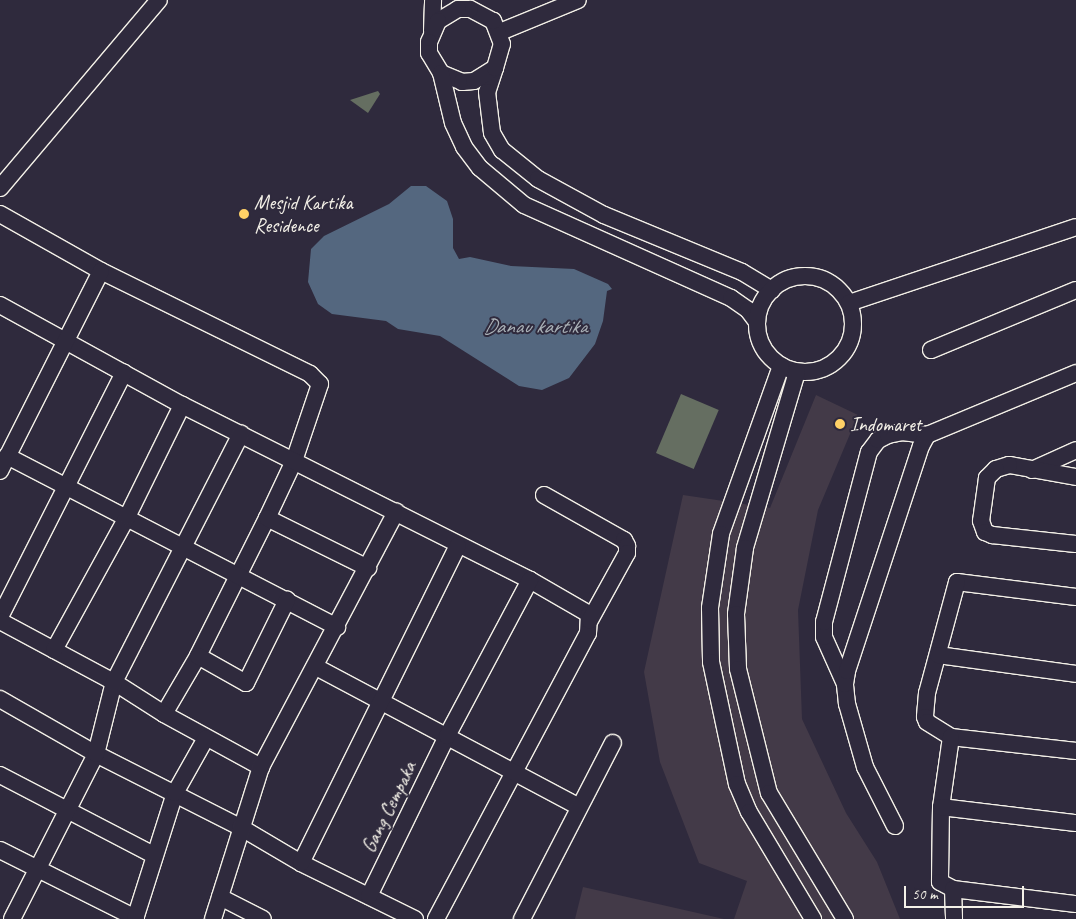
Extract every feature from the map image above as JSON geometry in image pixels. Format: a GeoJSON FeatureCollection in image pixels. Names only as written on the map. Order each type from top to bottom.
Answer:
{"type":"FeatureCollection","features":[{"type":"Feature","properties":{"kind":"street"},"geometry":{"type":"LineString","coordinates":[[0,188],[159,0]]}},
{"type":"Feature","properties":{"kind":"street"},"geometry":{"type":"LineString","coordinates":[[433,0],[429,53],[441,73],[453,123],[464,147],[480,168],[524,204],[731,298],[748,310],[757,322]]}},
{"type":"Feature","properties":{"kind":"street"},"geometry":{"type":"LineString","coordinates":[[500,32],[578,0]]}},
{"type":"Feature","properties":{"kind":"street"},"geometry":{"type":"LineString","coordinates":[[432,31],[447,14],[480,6],[500,32],[502,50],[487,92],[492,133],[502,150],[538,179],[604,215],[742,272],[772,290]]}},
{"type":"Feature","properties":{"kind":"street"},"geometry":{"type":"LineString","coordinates":[[441,73],[456,81],[474,81],[495,68]]}},
{"type":"Feature","properties":{"kind":"street"},"geometry":{"type":"LineString","coordinates":[[0,214],[101,271],[316,379],[318,391],[294,461],[198,656],[164,714]]}},
{"type":"Feature","properties":{"kind":"street"},"geometry":{"type":"LineString","coordinates":[[849,303],[1076,227]]}},
{"type":"Feature","properties":{"kind":"street"},"geometry":{"type":"LineString","coordinates":[[101,271],[66,344],[4,464],[66,488],[127,517],[337,627]]}},
{"type":"Feature","properties":{"kind":"street"},"geometry":{"type":"LineString","coordinates":[[805,276],[823,280],[838,289],[849,303],[854,324],[851,338],[837,361],[818,371],[797,372],[781,366],[768,356],[759,340],[757,322],[761,305],[772,290],[787,280],[805,276]]}},
{"type":"Feature","properties":{"kind":"street"},"geometry":{"type":"LineString","coordinates":[[931,350],[1076,290]]}},
{"type":"Feature","properties":{"kind":"street"},"geometry":{"type":"LineString","coordinates":[[0,305],[66,344],[182,405],[585,609],[590,620]]}},
{"type":"Feature","properties":{"kind":"street"},"geometry":{"type":"LineString","coordinates":[[781,366],[720,534],[710,608],[711,662],[737,784],[749,812],[812,919]]}},
{"type":"Feature","properties":{"kind":"street"},"geometry":{"type":"LineString","coordinates":[[797,372],[745,548],[736,614],[738,669],[769,793],[845,919]]}},
{"type":"Feature","properties":{"kind":"street"},"geometry":{"type":"LineString","coordinates":[[0,617],[124,373]]}},
{"type":"Feature","properties":{"kind":"street"},"geometry":{"type":"LineString","coordinates":[[845,684],[824,637],[824,622],[869,452],[878,440],[888,436],[902,432],[927,435],[1076,373]]}},
{"type":"Feature","properties":{"kind":"street"},"geometry":{"type":"LineString","coordinates":[[54,650],[127,517],[182,405]]}},
{"type":"Feature","properties":{"kind":"street"},"geometry":{"type":"LineString","coordinates":[[12,919],[65,811],[96,754],[114,682],[241,434]]}},
{"type":"Feature","properties":{"kind":"street"},"geometry":{"type":"LineString","coordinates":[[895,826],[865,767],[847,704],[845,684],[847,671],[927,435]]}},
{"type":"Feature","properties":{"kind":"street"},"geometry":{"type":"LineString","coordinates":[[1032,470],[1076,450]]}},
{"type":"Feature","properties":{"kind":"street"},"geometry":{"type":"LineString","coordinates":[[1076,477],[1009,465],[996,469],[986,478],[981,521],[985,532],[1076,544]]}},
{"type":"Feature","properties":{"kind":"street"},"geometry":{"type":"LineString","coordinates":[[436,919],[515,774],[588,633],[590,620],[627,553],[627,546],[624,540],[544,495]]}},
{"type":"Feature","properties":{"kind":"street"},"geometry":{"type":"LineString","coordinates":[[213,919],[240,827],[261,768],[316,667],[396,512]]}},
{"type":"Feature","properties":{"kind":"street"},"geometry":{"type":"LineString","coordinates":[[267,518],[368,568]]}},
{"type":"Feature","properties":{"kind":"street"},"geometry":{"type":"LineString","coordinates":[[301,863],[383,703],[458,546]]}},
{"type":"Feature","properties":{"kind":"street","name":"Gang Cempaka"},"geometry":{"type":"LineString","coordinates":[[369,896],[447,736],[530,580]]}},
{"type":"Feature","properties":{"kind":"street"},"geometry":{"type":"LineString","coordinates":[[1076,597],[957,582],[927,694],[925,717],[927,722],[950,737],[1076,751]]}},
{"type":"Feature","properties":{"kind":"street"},"geometry":{"type":"LineString","coordinates":[[198,656],[246,683],[287,600]]}},
{"type":"Feature","properties":{"kind":"street"},"geometry":{"type":"LineString","coordinates":[[0,621],[114,682],[164,714],[261,768]]}},
{"type":"Feature","properties":{"kind":"street"},"geometry":{"type":"LineString","coordinates":[[938,655],[1076,674]]}},
{"type":"Feature","properties":{"kind":"street"},"geometry":{"type":"LineString","coordinates":[[316,667],[579,807]]}},
{"type":"Feature","properties":{"kind":"street"},"geometry":{"type":"LineString","coordinates":[[0,699],[96,754],[175,792],[240,827],[301,863],[416,919]]}},
{"type":"Feature","properties":{"kind":"street"},"geometry":{"type":"LineString","coordinates":[[950,737],[940,806],[940,882],[953,889],[1076,904]]}},
{"type":"Feature","properties":{"kind":"street"},"geometry":{"type":"LineString","coordinates":[[0,850],[35,870],[136,919],[154,855],[175,792],[206,738]]}},
{"type":"Feature","properties":{"kind":"street"},"geometry":{"type":"LineString","coordinates":[[522,919],[613,743]]}},
{"type":"Feature","properties":{"kind":"street"},"geometry":{"type":"LineString","coordinates":[[0,774],[65,811],[154,855]]}},
{"type":"Feature","properties":{"kind":"street"},"geometry":{"type":"LineString","coordinates":[[940,806],[1076,823]]}},
{"type":"Feature","properties":{"kind":"street"},"geometry":{"type":"LineString","coordinates":[[953,889],[954,919]]}},
{"type":"Feature","properties":{"kind":"street"},"geometry":{"type":"LineString","coordinates":[[220,897],[263,919]]}},
{"type":"Feature","properties":{"kind":"shaded area"},"geometry":{"type":"Polygon","coordinates":[[[816,395],[858,415],[818,510],[798,610],[802,719],[846,813],[877,862],[900,919],[734,919],[747,881],[699,863],[660,762],[644,672],[683,495],[770,508],[816,395]]]}},
{"type":"Feature","properties":{"kind":"shaded area"},"geometry":{"type":"Polygon","coordinates":[[[583,887],[724,919],[575,919],[583,887]]]}},
{"type":"Feature","properties":{"kind":"green space"},"geometry":{"type":"Polygon","coordinates":[[[378,91],[380,94],[368,113],[350,100],[378,91]]]}},
{"type":"Feature","properties":{"kind":"green space"},"geometry":{"type":"Polygon","coordinates":[[[681,394],[719,410],[694,469],[656,453],[681,394]]]}},
{"type":"Feature","properties":{"kind":"water","name":"Danau kartika"},"geometry":{"type":"Polygon","coordinates":[[[411,186],[426,186],[447,201],[453,219],[453,248],[459,259],[470,257],[511,266],[574,269],[608,284],[612,289],[607,291],[603,321],[595,344],[569,378],[542,390],[519,386],[440,336],[398,329],[386,321],[332,314],[318,304],[308,282],[311,249],[324,236],[389,204],[411,186]]]}},
{"type":"Feature","properties":{"kind":"place","name":"Mesjid Kartika Residence"},"geometry":{"type":"Point","coordinates":[244,214]}},
{"type":"Feature","properties":{"kind":"place","name":"Indomaret"},"geometry":{"type":"Point","coordinates":[840,424]}}]}
